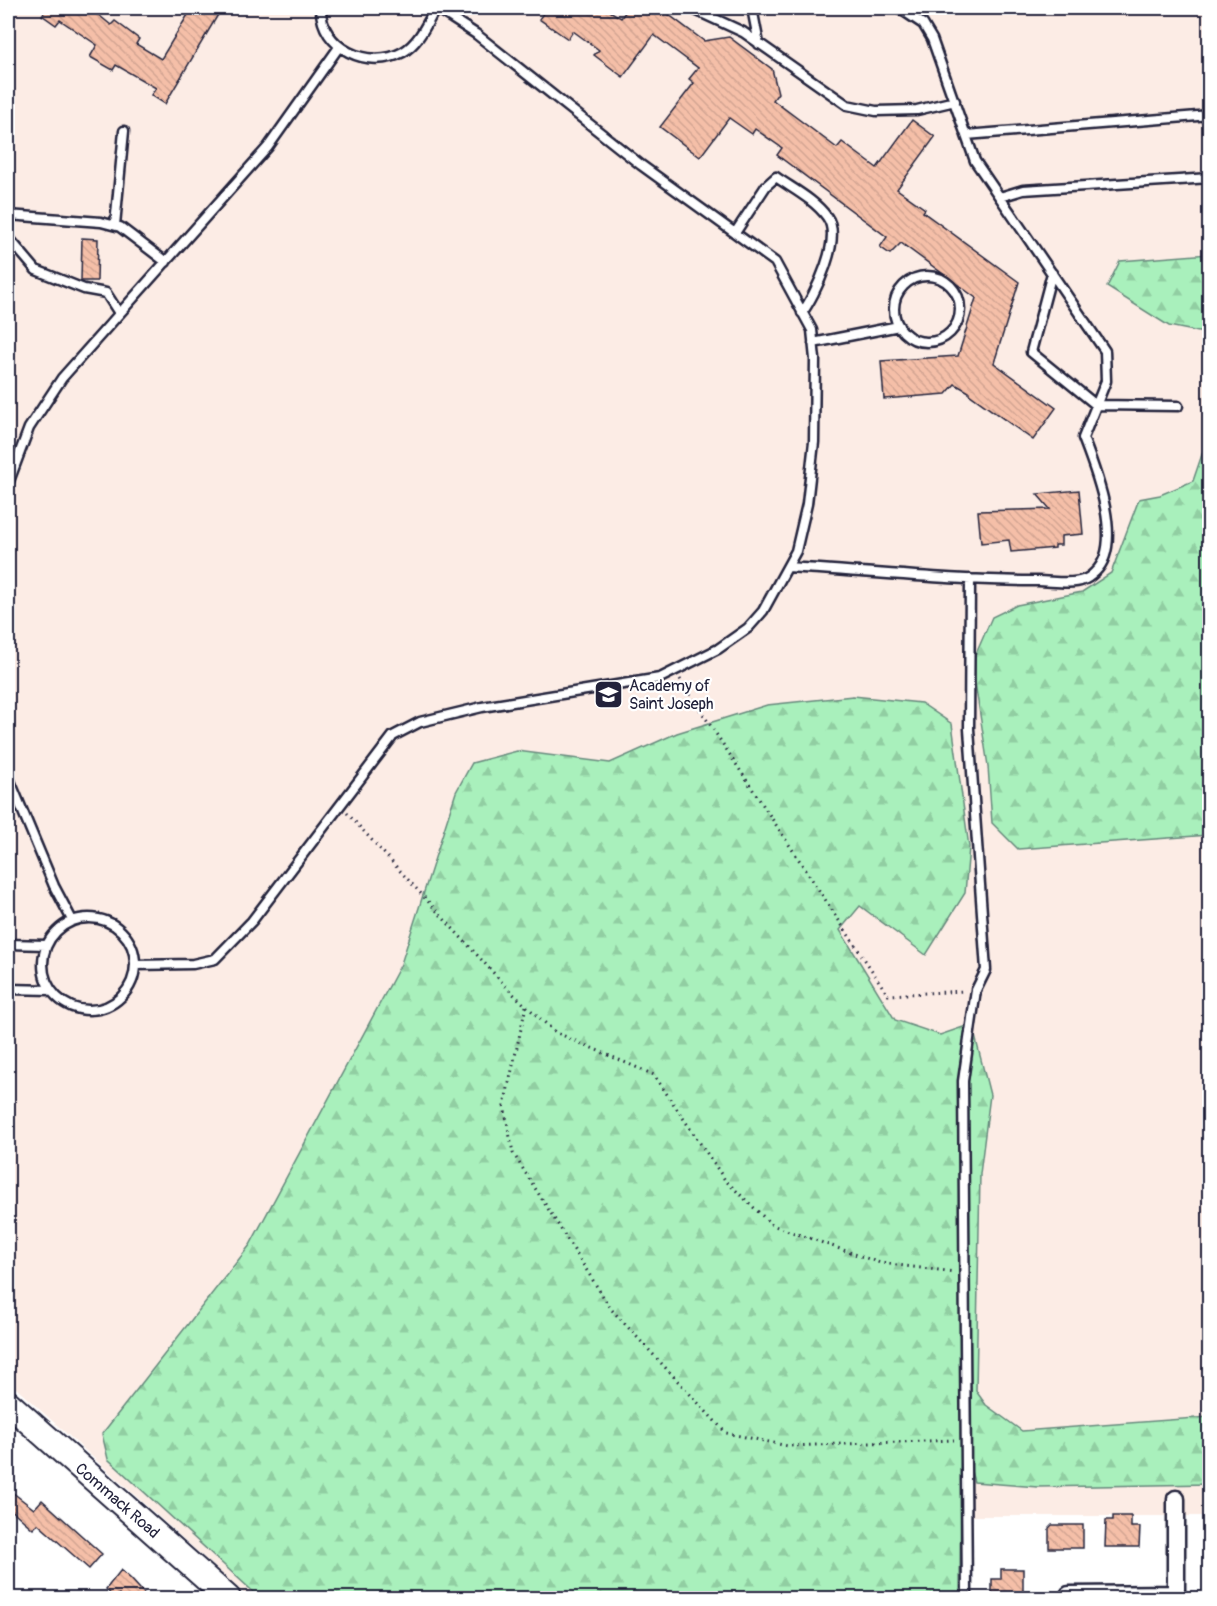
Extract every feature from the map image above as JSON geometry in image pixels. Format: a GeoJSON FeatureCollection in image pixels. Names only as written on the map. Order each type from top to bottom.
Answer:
{"type":"FeatureCollection","features":[{"type":"Feature","properties":{"kind":"street","name":"Commack Road"},"geometry":{"type":"LineString","coordinates":[[8,1403],[228,1599]]}},
{"type":"Feature","properties":{"kind":"street"},"geometry":{"type":"LineString","coordinates":[[1069,1599],[1069,1595],[1176,1596],[1176,1498]]}},
{"type":"Feature","properties":{"kind":"lane"},"geometry":{"type":"LineString","coordinates":[[136,965],[194,964],[215,959],[252,921],[393,736],[420,722],[482,707],[660,678],[718,649],[748,628],[764,611],[796,551],[807,504],[814,442],[812,330],[775,262],[641,165],[476,34],[436,8],[417,40],[404,52],[387,58],[369,59],[339,47],[326,29],[319,9]]}},
{"type":"Feature","properties":{"kind":"lane"},"geometry":{"type":"LineString","coordinates":[[691,8],[743,32],[847,105],[886,111],[917,110],[955,101]]}},
{"type":"Feature","properties":{"kind":"lane"},"geometry":{"type":"LineString","coordinates":[[752,8],[759,44]]}},
{"type":"Feature","properties":{"kind":"lane"},"geometry":{"type":"LineString","coordinates":[[788,567],[970,579],[1082,581],[1096,571],[1103,560],[1106,549],[1107,513],[1096,472],[1083,438],[1106,381],[1105,351],[975,161],[940,55],[923,24],[899,8]]}},
{"type":"Feature","properties":{"kind":"lane"},"geometry":{"type":"LineString","coordinates":[[8,484],[34,420],[62,378],[268,147],[339,47]]}},
{"type":"Feature","properties":{"kind":"lane"},"geometry":{"type":"LineString","coordinates":[[966,135],[1209,115]]}},
{"type":"Feature","properties":{"kind":"lane"},"geometry":{"type":"LineString","coordinates":[[115,225],[124,131]]}},
{"type":"Feature","properties":{"kind":"lane"},"geometry":{"type":"LineString","coordinates":[[735,233],[766,186],[776,177],[817,206],[830,219],[831,235],[825,272],[816,294],[802,313]]}},
{"type":"Feature","properties":{"kind":"lane"},"geometry":{"type":"LineString","coordinates":[[1000,197],[1023,190],[1209,178]]}},
{"type":"Feature","properties":{"kind":"lane"},"geometry":{"type":"LineString","coordinates":[[8,215],[115,225],[144,243],[166,262]]}},
{"type":"Feature","properties":{"kind":"lane"},"geometry":{"type":"LineString","coordinates":[[8,237],[36,270],[84,289],[106,293],[119,313]]}},
{"type":"Feature","properties":{"kind":"lane"},"geometry":{"type":"LineString","coordinates":[[1052,273],[1031,352],[1096,405],[1179,406]]}},
{"type":"Feature","properties":{"kind":"lane"},"geometry":{"type":"LineString","coordinates":[[930,275],[941,277],[957,292],[961,314],[957,325],[941,339],[920,341],[909,337],[899,326],[894,310],[895,299],[908,281],[930,275]]}},
{"type":"Feature","properties":{"kind":"lane"},"geometry":{"type":"LineString","coordinates":[[813,343],[899,326]]}},
{"type":"Feature","properties":{"kind":"lane"},"geometry":{"type":"LineString","coordinates":[[967,1599],[962,1273],[963,1081],[976,990],[986,970],[969,729],[970,579]]}},
{"type":"Feature","properties":{"kind":"lane"},"geometry":{"type":"LineString","coordinates":[[8,776],[54,886],[72,920]]}},
{"type":"Feature","properties":{"kind":"lane"},"geometry":{"type":"LineString","coordinates":[[90,917],[108,921],[123,932],[133,947],[136,965],[132,983],[121,998],[106,1008],[88,1011],[70,1007],[51,990],[45,981],[42,962],[46,945],[57,930],[72,920],[90,917]]}},
{"type":"Feature","properties":{"kind":"lane"},"geometry":{"type":"LineString","coordinates":[[8,944],[46,945]]}},
{"type":"Feature","properties":{"kind":"lane"},"geometry":{"type":"LineString","coordinates":[[8,989],[51,990]]}},
{"type":"Feature","properties":{"kind":"path"},"geometry":{"type":"LineString","coordinates":[[675,671],[888,995],[976,990]]}},
{"type":"Feature","properties":{"kind":"path"},"geometry":{"type":"LineString","coordinates":[[340,806],[526,1006],[555,1032],[654,1076],[725,1180],[772,1225],[880,1263],[962,1273]]}},
{"type":"Feature","properties":{"kind":"path"},"geometry":{"type":"LineString","coordinates":[[526,1006],[504,1106],[513,1153],[611,1309],[726,1433],[788,1446],[965,1440]]}},
{"type":"Feature","properties":{"kind":"shaded area","name":"Academy of Saint Joseph"},"geometry":{"type":"Polygon","coordinates":[[[8,8],[1209,8],[1209,1516],[961,1516],[969,1598],[249,1598],[8,1381],[8,8]]]}},
{"type":"Feature","properties":{"kind":"green space"},"geometry":{"type":"Polygon","coordinates":[[[1209,254],[1209,334],[1169,326],[1107,287],[1120,261],[1209,254]]]}},
{"type":"Feature","properties":{"kind":"green space"},"geometry":{"type":"Polygon","coordinates":[[[1209,434],[1209,835],[1018,849],[992,823],[988,766],[972,663],[992,617],[1017,605],[1082,592],[1111,573],[1139,499],[1160,495],[1193,481],[1209,434]]]}},
{"type":"Feature","properties":{"kind":"green space"},"geometry":{"type":"Polygon","coordinates":[[[853,696],[921,703],[952,724],[969,847],[965,893],[926,955],[860,906],[840,930],[895,1020],[940,1035],[972,1024],[990,1095],[980,1174],[976,1391],[986,1405],[1022,1431],[1209,1417],[1210,1484],[1038,1487],[974,1482],[961,1434],[960,1598],[260,1598],[108,1459],[102,1434],[250,1245],[401,964],[456,792],[472,763],[517,751],[610,763],[677,733],[767,705],[853,696]]]}},
{"type":"Feature","properties":{"kind":"building"},"geometry":{"type":"Polygon","coordinates":[[[42,8],[90,8],[111,25],[115,21],[139,39],[136,44],[161,59],[192,8],[222,8],[165,104],[151,95],[156,88],[116,65],[113,70],[90,57],[97,45],[60,20],[56,25],[42,15],[46,10],[42,8]]]}},
{"type":"Feature","properties":{"kind":"building"},"geometry":{"type":"Polygon","coordinates":[[[547,8],[605,8],[621,18],[628,8],[673,8],[668,14],[704,41],[729,37],[772,69],[778,93],[773,100],[837,148],[842,142],[877,168],[912,120],[935,137],[897,189],[925,209],[923,212],[1019,282],[994,363],[1056,408],[1033,440],[955,384],[946,394],[884,399],[881,361],[958,356],[976,298],[901,243],[890,254],[880,247],[887,237],[777,155],[782,148],[755,129],[752,134],[729,118],[700,157],[660,127],[694,83],[689,79],[698,68],[654,35],[623,77],[594,55],[599,50],[573,31],[568,39],[539,19],[547,8]]]}},
{"type":"Feature","properties":{"kind":"building"},"geometry":{"type":"Polygon","coordinates":[[[82,238],[98,239],[97,281],[81,281],[82,238]]]}},
{"type":"Feature","properties":{"kind":"building"},"geometry":{"type":"Polygon","coordinates":[[[1079,490],[1083,534],[1061,536],[1061,545],[1055,545],[1055,548],[1011,552],[1009,540],[981,543],[978,511],[1050,509],[1037,494],[1079,490]]]}},
{"type":"Feature","properties":{"kind":"building"},"geometry":{"type":"Polygon","coordinates":[[[8,1489],[34,1509],[42,1500],[102,1554],[89,1569],[38,1524],[33,1529],[8,1507],[8,1489]]]}},
{"type":"Feature","properties":{"kind":"building"},"geometry":{"type":"Polygon","coordinates":[[[1113,1516],[1131,1516],[1131,1527],[1140,1527],[1139,1547],[1105,1547],[1106,1520],[1113,1520],[1113,1516]]]}},
{"type":"Feature","properties":{"kind":"building"},"geometry":{"type":"Polygon","coordinates":[[[1052,1525],[1083,1525],[1083,1548],[1049,1548],[1049,1528],[1052,1525]]]}},
{"type":"Feature","properties":{"kind":"building"},"geometry":{"type":"Polygon","coordinates":[[[1001,1569],[1023,1569],[1023,1599],[992,1596],[992,1579],[1001,1579],[1001,1569]]]}},
{"type":"Feature","properties":{"kind":"building"},"geometry":{"type":"Polygon","coordinates":[[[121,1570],[149,1599],[123,1599],[119,1594],[114,1598],[106,1589],[121,1570]]]}},
{"type":"Feature","properties":{"kind":"place","name":"Academy of Saint Joseph"},"geometry":{"type":"Point","coordinates":[608,694]}}]}
